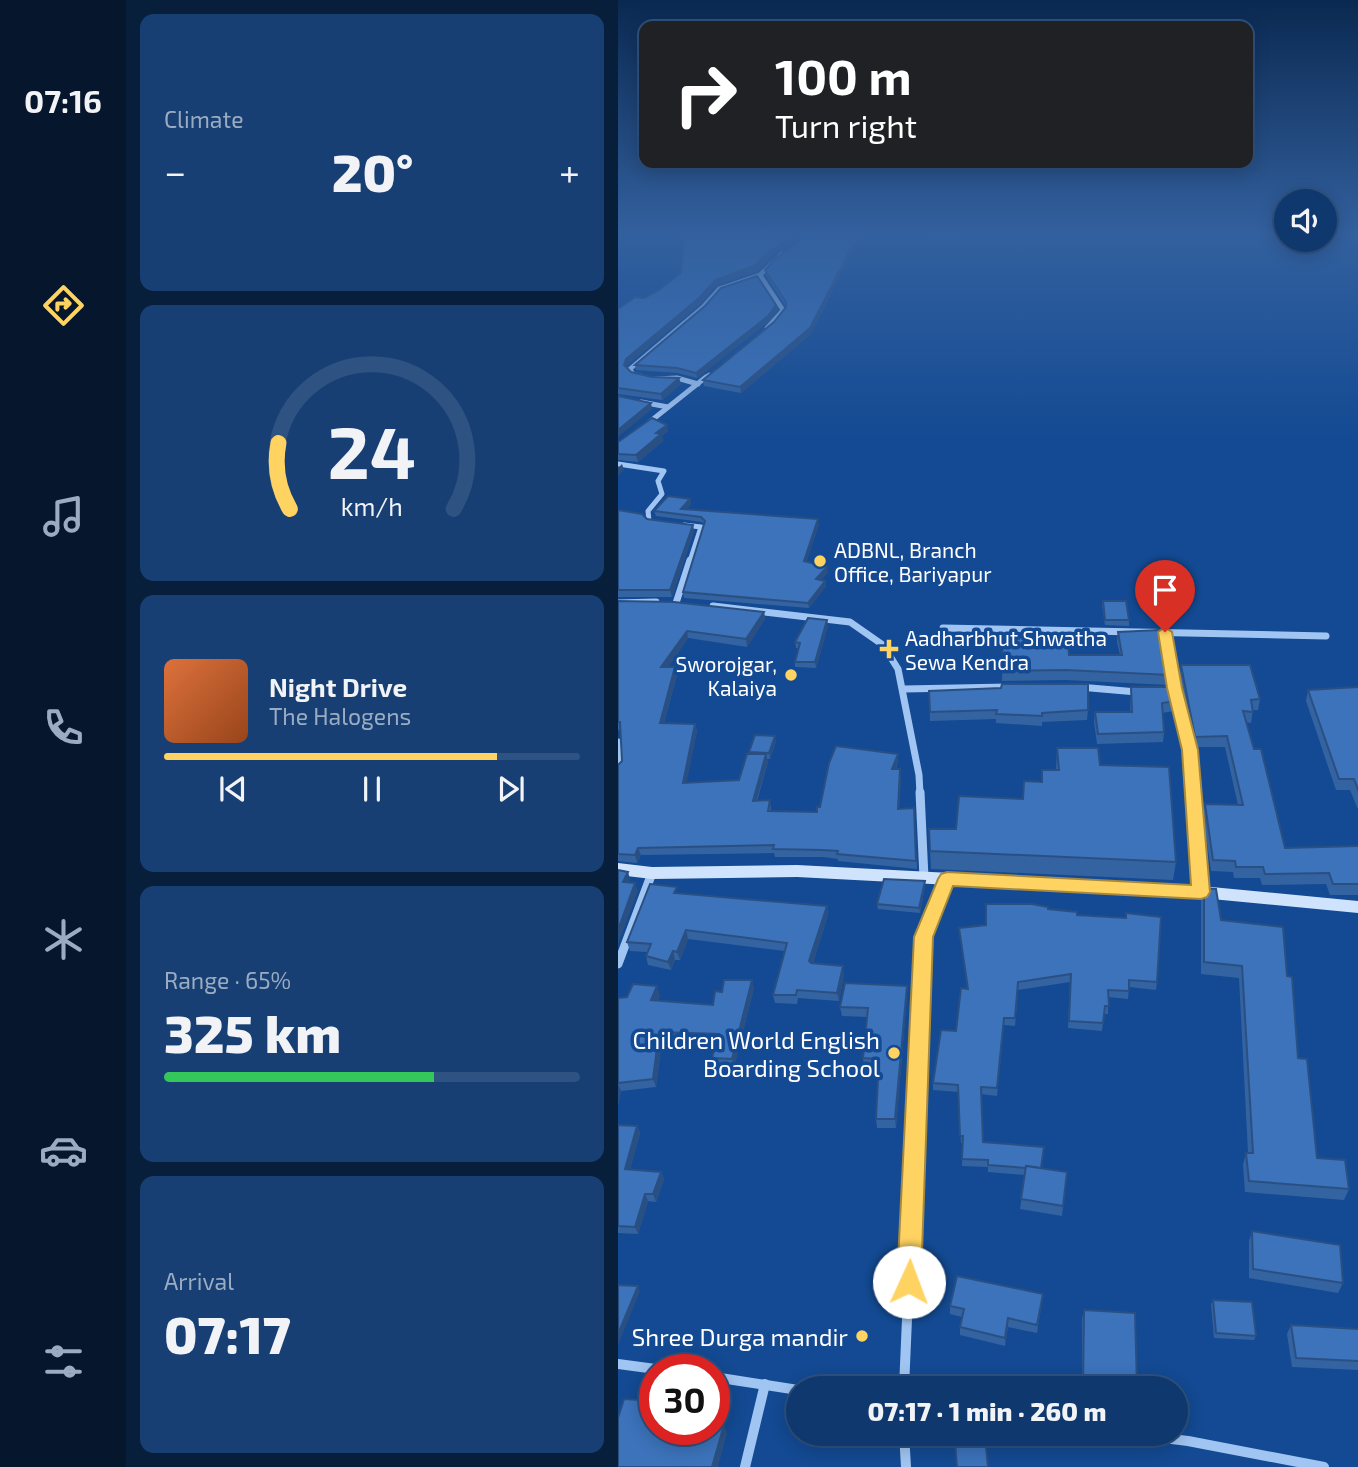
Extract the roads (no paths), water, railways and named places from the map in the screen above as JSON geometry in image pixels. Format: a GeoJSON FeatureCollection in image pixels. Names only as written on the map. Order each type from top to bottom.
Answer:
{"type":"FeatureCollection","features":[{"type":"Feature","properties":{"kind":"street"},"geometry":{"type":"LineString","coordinates":[[698,384],[677,378],[644,377],[633,374],[630,369],[706,303]]}},
{"type":"Feature","properties":{"kind":"street"},"geometry":{"type":"LineString","coordinates":[[764,331],[783,310],[779,303]]}},
{"type":"Feature","properties":{"kind":"street"},"geometry":{"type":"LineString","coordinates":[[637,431],[720,367]]}},
{"type":"Feature","properties":{"kind":"street"},"geometry":{"type":"LineString","coordinates":[[631,400],[668,407]]}},
{"type":"Feature","properties":{"kind":"street"},"geometry":{"type":"LineString","coordinates":[[618,464],[664,471],[658,481],[662,494],[648,511],[649,521],[663,524]]}},
{"type":"Feature","properties":{"kind":"street"},"geometry":{"type":"LineString","coordinates":[[673,524],[701,527],[676,603]]}},
{"type":"Feature","properties":{"kind":"street"},"geometry":{"type":"LineString","coordinates":[[618,603],[630,601],[689,604]]}},
{"type":"Feature","properties":{"kind":"street"},"geometry":{"type":"LineString","coordinates":[[702,605],[850,622],[883,646],[898,670],[904,689],[919,775],[924,878]]}},
{"type":"Feature","properties":{"kind":"street"},"geometry":{"type":"LineString","coordinates":[[943,628],[1326,636]]}},
{"type":"Feature","properties":{"kind":"street"},"geometry":{"type":"LineString","coordinates":[[1165,632],[1175,691],[1190,750],[1201,892]]}},
{"type":"Feature","properties":{"kind":"street"},"geometry":{"type":"LineString","coordinates":[[1065,686],[1143,692]]}},
{"type":"Feature","properties":{"kind":"street"},"geometry":{"type":"LineString","coordinates":[[904,689],[1011,687]]}},
{"type":"Feature","properties":{"kind":"street"},"geometry":{"type":"LineString","coordinates":[[1165,692],[1175,691]]}},
{"type":"Feature","properties":{"kind":"street"},"geometry":{"type":"LineString","coordinates":[[618,742],[618,768]]}},
{"type":"Feature","properties":{"kind":"street"},"geometry":{"type":"LineString","coordinates":[[618,869],[652,873],[796,871],[1201,892],[1358,907]]}},
{"type":"Feature","properties":{"kind":"street"},"geometry":{"type":"LineString","coordinates":[[618,964],[652,873]]}},
{"type":"Feature","properties":{"kind":"street"},"geometry":{"type":"LineString","coordinates":[[905,1376],[924,937],[947,879]]}},
{"type":"Feature","properties":{"kind":"street"},"geometry":{"type":"LineString","coordinates":[[618,1364],[639,1367]]}},
{"type":"Feature","properties":{"kind":"street"},"geometry":{"type":"LineString","coordinates":[[730,1379],[786,1388]]}},
{"type":"Feature","properties":{"kind":"street"},"geometry":{"type":"LineString","coordinates":[[745,1467],[765,1384]]}},
{"type":"Feature","properties":{"kind":"street"},"geometry":{"type":"LineString","coordinates":[[1188,1441],[1324,1467]]}},
{"type":"Feature","properties":{"kind":"street"},"geometry":{"type":"LineString","coordinates":[[905,1446],[906,1467]]}},
{"type":"Feature","properties":{"kind":"place","name":"ADBNL, Branch Office, Bariyapur"},"geometry":{"type":"Point","coordinates":[820,561]}},
{"type":"Feature","properties":{"kind":"place","name":"Aadharbhut Shwatha Sewa Kendra"},"geometry":{"type":"Point","coordinates":[889,649]}},
{"type":"Feature","properties":{"kind":"place","name":"Sworojgar, Kalaiya"},"geometry":{"type":"Point","coordinates":[791,675]}},
{"type":"Feature","properties":{"kind":"place","name":"Children World English Boarding School"},"geometry":{"type":"Point","coordinates":[894,1053]}},
{"type":"Feature","properties":{"kind":"place","name":"Shree Durga mandir"},"geometry":{"type":"Point","coordinates":[862,1336]}}]}
